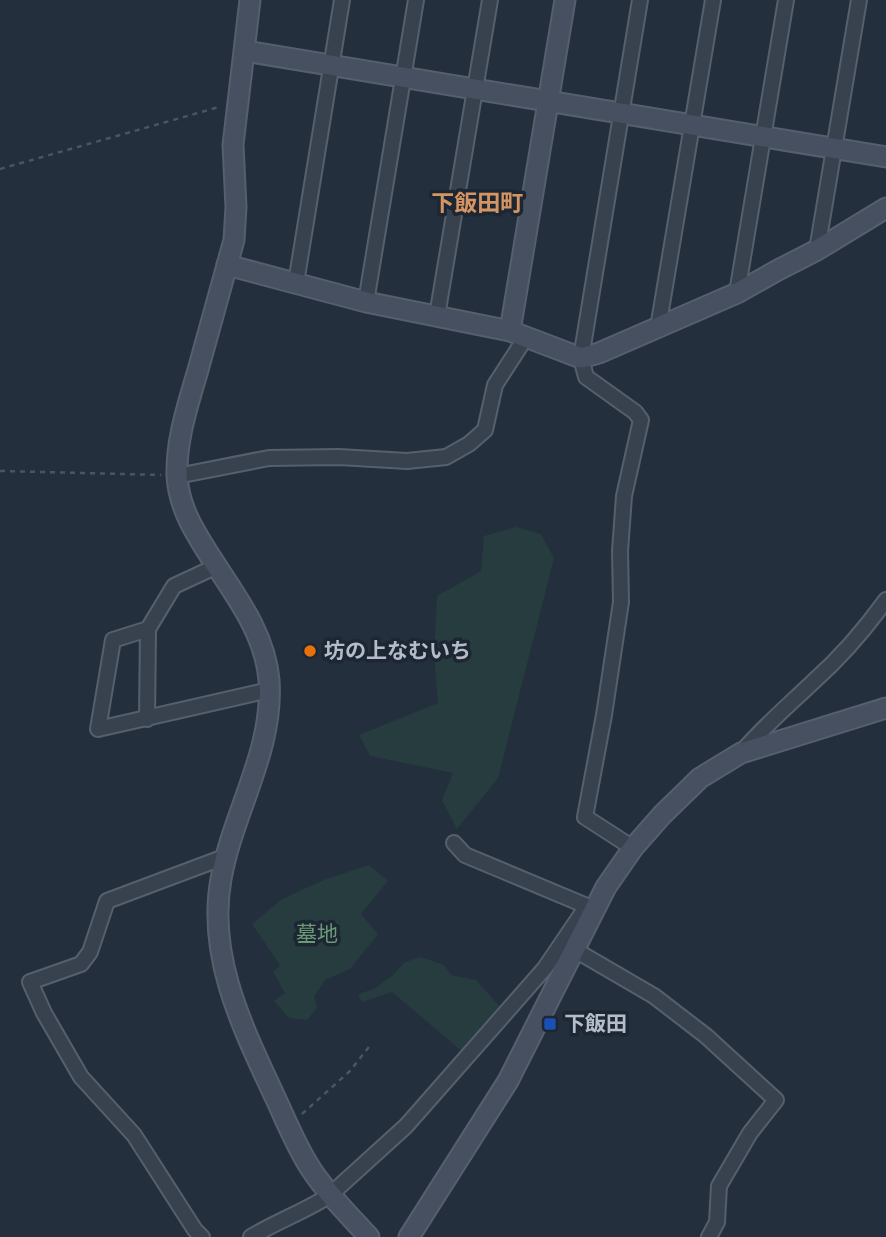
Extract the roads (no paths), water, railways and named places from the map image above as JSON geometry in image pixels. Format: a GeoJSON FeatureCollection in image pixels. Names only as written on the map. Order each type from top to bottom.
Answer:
{"type":"FeatureCollection","features":[{"type":"Feature","properties":{"kind":"street"},"geometry":{"type":"LineString","coordinates":[[250,0],[233,145],[236,207],[234,240],[179,439],[177,476],[189,519],[257,635],[269,690],[260,755],[227,856],[219,899],[220,954],[231,995],[312,1170],[330,1195],[369,1237]]}},
{"type":"Feature","properties":{"kind":"street"},"geometry":{"type":"LineString","coordinates":[[296,283],[342,0]]}},
{"type":"Feature","properties":{"kind":"street"},"geometry":{"type":"LineString","coordinates":[[366,302],[416,0]]}},
{"type":"Feature","properties":{"kind":"street"},"geometry":{"type":"LineString","coordinates":[[437,316],[490,0]]}},
{"type":"Feature","properties":{"kind":"street"},"geometry":{"type":"LineString","coordinates":[[177,476],[269,458],[339,457],[407,461],[446,457],[469,444],[485,430],[495,385],[518,334],[548,101],[565,0]]}},
{"type":"Feature","properties":{"kind":"street"},"geometry":{"type":"LineString","coordinates":[[633,848],[585,817],[621,602],[620,551],[624,496],[641,420],[635,412],[586,377],[581,358],[640,0]]}},
{"type":"Feature","properties":{"kind":"street"},"geometry":{"type":"LineString","coordinates":[[658,328],[713,0]]}},
{"type":"Feature","properties":{"kind":"street"},"geometry":{"type":"LineString","coordinates":[[737,293],[786,0]]}},
{"type":"Feature","properties":{"kind":"street"},"geometry":{"type":"LineString","coordinates":[[817,250],[859,0]]}},
{"type":"Feature","properties":{"kind":"street"},"geometry":{"type":"LineString","coordinates":[[245,51],[886,157]]}},
{"type":"Feature","properties":{"kind":"street"},"geometry":{"type":"LineString","coordinates":[[227,265],[366,302],[518,334],[581,358],[599,353],[737,293],[817,250],[886,208]]}},
{"type":"Feature","properties":{"kind":"street"},"geometry":{"type":"LineString","coordinates":[[147,719],[148,629],[174,586],[216,566]]}},
{"type":"Feature","properties":{"kind":"street"},"geometry":{"type":"LineString","coordinates":[[741,753],[757,734],[842,653],[886,600]]}},
{"type":"Feature","properties":{"kind":"street"},"geometry":{"type":"LineString","coordinates":[[148,629],[113,640],[99,729],[269,690]]}},
{"type":"Feature","properties":{"kind":"street"},"geometry":{"type":"LineString","coordinates":[[251,1237],[330,1195],[406,1126],[545,968],[633,848],[700,778],[741,753],[886,708]]}},
{"type":"Feature","properties":{"kind":"street"},"geometry":{"type":"LineString","coordinates":[[454,843],[465,855],[591,908]]}},
{"type":"Feature","properties":{"kind":"street"},"geometry":{"type":"LineString","coordinates":[[202,1237],[134,1135],[81,1077],[44,1013],[30,982],[81,964],[90,952],[107,901],[227,856]]}},
{"type":"Feature","properties":{"kind":"street"},"geometry":{"type":"LineString","coordinates":[[410,1237],[508,1081],[575,950],[591,908]]}},
{"type":"Feature","properties":{"kind":"street"},"geometry":{"type":"LineString","coordinates":[[575,950],[654,996],[706,1036],[776,1100],[750,1133],[719,1186],[718,1222],[709,1237]]}},
{"type":"Feature","properties":{"kind":"place","name":"坊の上なむいち"},"geometry":{"type":"Point","coordinates":[310,651]}},
{"type":"Feature","properties":{"kind":"place","name":"下飯田"},"geometry":{"type":"Point","coordinates":[550,1024]}},
{"type":"Feature","properties":{"kind":"district","name":"下飯田町"},"geometry":{"type":"Point","coordinates":[477,203]}},
{"type":"Feature","properties":{"kind":"park label","name":"墓地"},"geometry":{"type":"Point","coordinates":[317,934]}}]}
